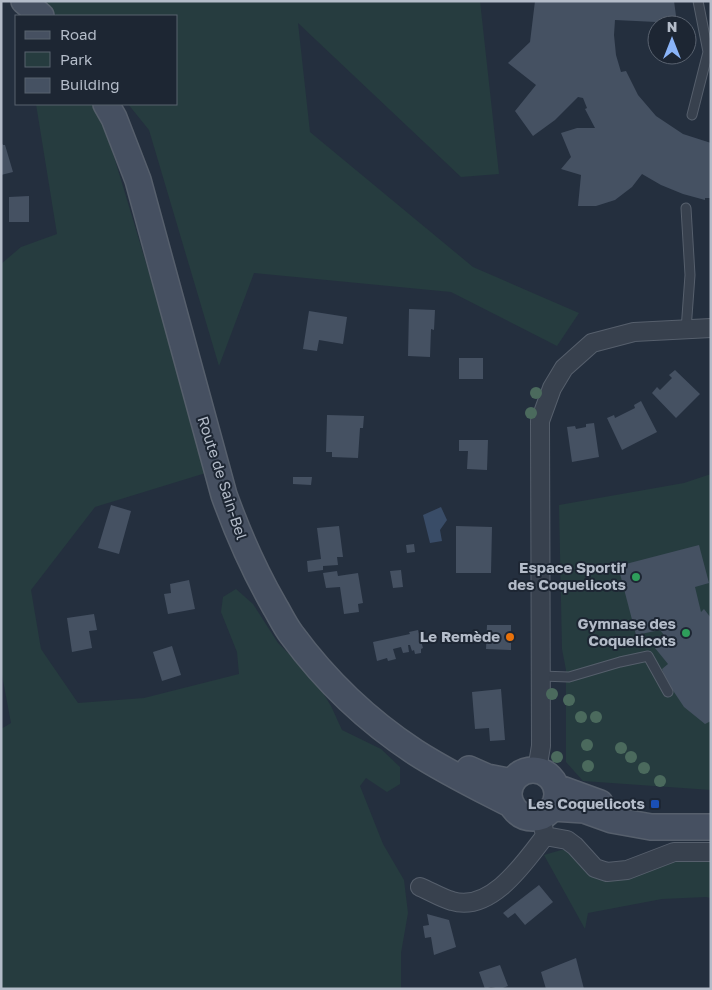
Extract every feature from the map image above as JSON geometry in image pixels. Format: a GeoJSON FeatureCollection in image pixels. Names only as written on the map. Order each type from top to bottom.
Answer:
{"type":"FeatureCollection","features":[{"type":"Feature","properties":{"kind":"main road"},"geometry":{"type":"LineString","coordinates":[[24,1],[40,15]]}},
{"type":"Feature","properties":{"kind":"main road"},"geometry":{"type":"LineString","coordinates":[[43,1],[57,15]]}},
{"type":"Feature","properties":{"kind":"main road","name":"Route de Sain-Bel"},"geometry":{"type":"LineString","coordinates":[[107,105],[114,118],[138,180],[224,495],[239,536],[260,581],[291,634],[328,679],[384,730],[415,752],[481,790],[512,793]]}},
{"type":"Feature","properties":{"kind":"main road","name":"Route de Sain-Bel"},"geometry":{"type":"LineString","coordinates":[[122,105],[138,138],[151,179],[238,498],[273,582],[304,629],[368,700],[406,732],[512,793]]}},
{"type":"Feature","properties":{"kind":"main road"},"geometry":{"type":"LineString","coordinates":[[548,812],[549,776],[537,770],[520,774],[512,793],[517,812],[525,817],[534,818],[588,799],[642,814],[711,815]]}},
{"type":"Feature","properties":{"kind":"main road"},"geometry":{"type":"LineString","coordinates":[[548,812],[584,810],[612,820],[650,827],[711,827]]}},
{"type":"Feature","properties":{"kind":"street"},"geometry":{"type":"LineString","coordinates":[[537,770],[542,746],[540,421],[552,388],[564,368],[592,343],[634,332],[711,328]]}},
{"type":"Feature","properties":{"kind":"street"},"geometry":{"type":"LineString","coordinates":[[548,812],[566,840],[575,846],[594,868],[607,872],[627,870],[674,852],[711,852]]}},
{"type":"Feature","properties":{"kind":"street"},"geometry":{"type":"LineString","coordinates":[[420,887],[453,902],[474,902],[498,890],[519,870],[548,812]]}},
{"type":"Feature","properties":{"kind":"lane"},"geometry":{"type":"LineString","coordinates":[[692,115],[708,52],[698,1]]}},
{"type":"Feature","properties":{"kind":"lane"},"geometry":{"type":"LineString","coordinates":[[686,208],[690,274],[686,330]]}},
{"type":"Feature","properties":{"kind":"lane"},"geometry":{"type":"LineString","coordinates":[[541,676],[570,677],[648,656],[668,692]]}},
{"type":"Feature","properties":{"kind":"green space"},"geometry":{"type":"Polygon","coordinates":[[[40,1],[480,1],[499,174],[461,177],[298,23],[310,132],[473,267],[579,313],[557,346],[451,292],[254,273],[219,366],[149,130],[129,105],[178,105],[178,15],[56,15],[40,1]]]}},
{"type":"Feature","properties":{"kind":"green space"},"geometry":{"type":"Polygon","coordinates":[[[36,105],[95,105],[106,130],[209,472],[95,507],[31,590],[41,649],[78,703],[144,698],[239,674],[237,652],[221,612],[223,597],[236,589],[253,604],[278,643],[315,680],[331,706],[342,730],[381,749],[400,767],[400,784],[387,792],[366,778],[360,786],[383,844],[404,880],[408,913],[401,953],[401,989],[1,989],[1,729],[11,723],[1,670],[1,264],[21,247],[57,234],[36,105]]]}},
{"type":"Feature","properties":{"kind":"green space","name":"Espace Sportif des Coquelicots"},"geometry":{"type":"Polygon","coordinates":[[[711,474],[711,790],[583,781],[566,762],[566,670],[562,649],[559,505],[684,483],[711,474]]]}},
{"type":"Feature","properties":{"kind":"green space"},"geometry":{"type":"Polygon","coordinates":[[[575,846],[595,868],[711,852],[711,898],[662,899],[588,913],[585,929],[544,855],[575,846]]]}},
{"type":"Feature","properties":{"kind":"water"},"geometry":{"type":"Polygon","coordinates":[[[441,507],[447,520],[440,530],[442,541],[430,543],[423,515],[441,507]]]}},
{"type":"Feature","properties":{"kind":"building"},"geometry":{"type":"Polygon","coordinates":[[[535,1],[674,1],[676,15],[647,15],[647,22],[615,20],[616,55],[621,72],[626,71],[638,95],[656,116],[683,134],[711,143],[711,198],[705,198],[705,200],[683,194],[661,185],[642,174],[632,187],[615,200],[596,206],[578,206],[581,175],[561,169],[571,157],[561,133],[577,128],[595,128],[585,109],[587,108],[583,98],[578,97],[555,120],[533,136],[515,111],[536,85],[508,63],[530,42],[535,1]]]}},
{"type":"Feature","properties":{"kind":"building"},"geometry":{"type":"Polygon","coordinates":[[[1,142],[5,145],[13,172],[1,175],[1,142]]]}},
{"type":"Feature","properties":{"kind":"building"},"geometry":{"type":"Polygon","coordinates":[[[29,196],[29,222],[9,222],[9,197],[29,196]]]}},
{"type":"Feature","properties":{"kind":"building"},"geometry":{"type":"Polygon","coordinates":[[[409,309],[435,310],[434,330],[431,329],[430,357],[408,356],[409,309]]]}},
{"type":"Feature","properties":{"kind":"building"},"geometry":{"type":"Polygon","coordinates":[[[309,311],[347,317],[343,344],[319,340],[317,351],[303,349],[309,311]]]}},
{"type":"Feature","properties":{"kind":"building"},"geometry":{"type":"Polygon","coordinates":[[[459,358],[483,358],[483,379],[459,379],[459,358]]]}},
{"type":"Feature","properties":{"kind":"building"},"geometry":{"type":"Polygon","coordinates":[[[675,370],[700,394],[676,418],[652,393],[657,387],[660,390],[672,378],[669,375],[675,370]]]}},
{"type":"Feature","properties":{"kind":"building"},"geometry":{"type":"Polygon","coordinates":[[[641,401],[657,432],[622,450],[607,418],[614,415],[615,418],[635,408],[634,405],[641,401]]]}},
{"type":"Feature","properties":{"kind":"building"},"geometry":{"type":"Polygon","coordinates":[[[327,415],[364,416],[363,428],[360,428],[358,458],[332,457],[332,452],[326,452],[327,415]]]}},
{"type":"Feature","properties":{"kind":"building"},"geometry":{"type":"Polygon","coordinates":[[[594,423],[599,457],[572,462],[567,427],[575,426],[576,429],[586,427],[586,424],[594,423]]]}},
{"type":"Feature","properties":{"kind":"building"},"geometry":{"type":"Polygon","coordinates":[[[459,440],[488,440],[487,470],[467,469],[468,451],[459,451],[459,440]]]}},
{"type":"Feature","properties":{"kind":"building"},"geometry":{"type":"Polygon","coordinates":[[[293,477],[312,477],[311,485],[293,484],[293,477]]]}},
{"type":"Feature","properties":{"kind":"building"},"geometry":{"type":"Polygon","coordinates":[[[111,505],[131,511],[119,554],[98,548],[111,505]]]}},
{"type":"Feature","properties":{"kind":"building"},"geometry":{"type":"Polygon","coordinates":[[[339,526],[343,557],[337,557],[338,565],[323,566],[323,570],[308,572],[307,561],[321,559],[317,528],[339,526]]]}},
{"type":"Feature","properties":{"kind":"building"},"geometry":{"type":"Polygon","coordinates":[[[456,526],[492,527],[491,573],[456,573],[456,526]]]}},
{"type":"Feature","properties":{"kind":"building"},"geometry":{"type":"Polygon","coordinates":[[[414,544],[415,552],[407,553],[406,545],[414,544]]]}},
{"type":"Feature","properties":{"kind":"building","name":"Gymnase des Coquelicots"},"geometry":{"type":"Polygon","coordinates":[[[699,545],[709,583],[695,587],[701,612],[704,609],[711,618],[711,721],[705,724],[684,707],[666,680],[662,669],[668,664],[655,648],[667,639],[660,630],[636,635],[618,566],[699,545]]]}},
{"type":"Feature","properties":{"kind":"building"},"geometry":{"type":"Polygon","coordinates":[[[401,570],[403,587],[393,588],[390,571],[401,570]]]}},
{"type":"Feature","properties":{"kind":"building"},"geometry":{"type":"Polygon","coordinates":[[[337,571],[338,576],[358,573],[363,603],[358,604],[359,612],[344,614],[340,587],[326,588],[323,573],[337,571]]]}},
{"type":"Feature","properties":{"kind":"building"},"geometry":{"type":"Polygon","coordinates":[[[189,580],[195,609],[168,614],[164,594],[171,593],[170,584],[189,580]]]}},
{"type":"Feature","properties":{"kind":"building"},"geometry":{"type":"Polygon","coordinates":[[[94,614],[97,630],[89,631],[92,648],[72,652],[67,618],[94,614]]]}},
{"type":"Feature","properties":{"kind":"building"},"geometry":{"type":"Polygon","coordinates":[[[487,625],[511,625],[511,650],[486,649],[487,625]]]}},
{"type":"Feature","properties":{"kind":"building"},"geometry":{"type":"Polygon","coordinates":[[[418,630],[423,648],[421,653],[415,654],[414,650],[412,651],[410,645],[408,645],[409,652],[403,653],[401,647],[393,649],[396,659],[388,661],[387,658],[377,661],[373,642],[410,634],[409,632],[418,630]]]}},
{"type":"Feature","properties":{"kind":"building"},"geometry":{"type":"Polygon","coordinates":[[[172,646],[181,675],[162,681],[153,652],[172,646]]]}},
{"type":"Feature","properties":{"kind":"building"},"geometry":{"type":"Polygon","coordinates":[[[501,689],[505,740],[490,741],[489,728],[475,729],[472,692],[501,689]]]}},
{"type":"Feature","properties":{"kind":"building"},"geometry":{"type":"Polygon","coordinates":[[[539,885],[553,902],[525,925],[515,913],[508,918],[503,913],[539,885]]]}},
{"type":"Feature","properties":{"kind":"building"},"geometry":{"type":"Polygon","coordinates":[[[427,914],[449,920],[456,947],[434,955],[431,937],[425,938],[423,926],[429,925],[427,914]]]}},
{"type":"Feature","properties":{"kind":"building"},"geometry":{"type":"Polygon","coordinates":[[[576,958],[584,989],[546,989],[541,972],[576,958]]]}},
{"type":"Feature","properties":{"kind":"building"},"geometry":{"type":"Polygon","coordinates":[[[500,965],[508,986],[500,989],[491,987],[485,989],[479,972],[500,965]]]}},
{"type":"Feature","properties":{"kind":"place","name":"Espace Sportif des Coquelicots"},"geometry":{"type":"Point","coordinates":[636,577]}},
{"type":"Feature","properties":{"kind":"place","name":"Gymnase des Coquelicots"},"geometry":{"type":"Point","coordinates":[686,633]}},
{"type":"Feature","properties":{"kind":"place","name":"Le Remède"},"geometry":{"type":"Point","coordinates":[510,637]}},
{"type":"Feature","properties":{"kind":"place","name":"Les Coquelicots"},"geometry":{"type":"Point","coordinates":[655,804]}}]}
